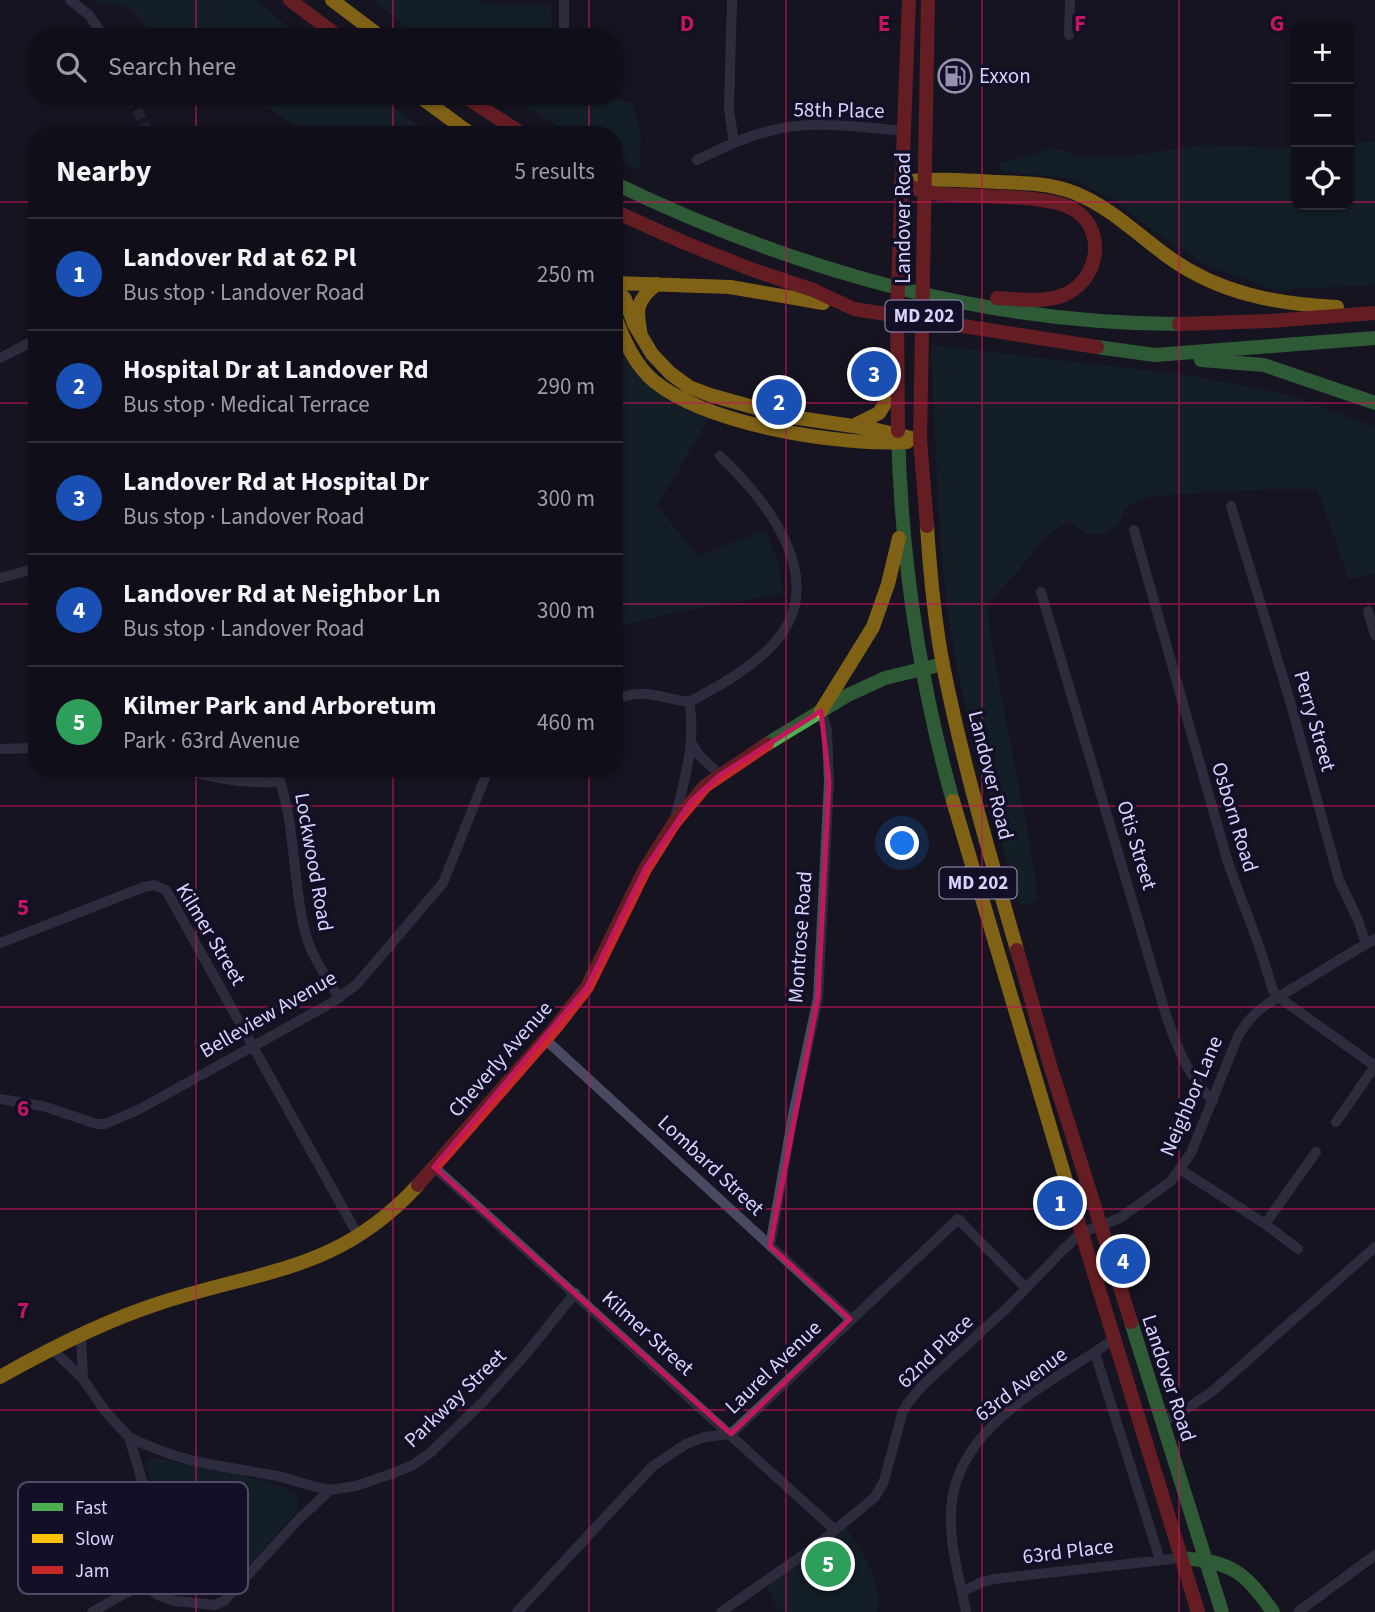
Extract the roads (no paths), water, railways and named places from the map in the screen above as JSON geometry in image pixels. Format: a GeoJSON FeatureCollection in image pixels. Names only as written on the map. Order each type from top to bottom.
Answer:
{"type":"FeatureCollection","features":[{"type":"Feature","properties":{"kind":"main road"},"geometry":{"type":"LineString","coordinates":[[289,0],[327,28]]}},
{"type":"Feature","properties":{"kind":"main road"},"geometry":{"type":"LineString","coordinates":[[332,0],[369,28]]}},
{"type":"Feature","properties":{"kind":"main road","name":"Landover Road"},"geometry":{"type":"LineString","coordinates":[[909,0],[896,382],[902,526],[920,670],[948,779],[1081,1233],[1198,1612]]}},
{"type":"Feature","properties":{"kind":"main road","name":"Landover Road"},"geometry":{"type":"LineString","coordinates":[[928,0],[920,440],[931,580],[943,664],[979,817],[1050,1065],[1222,1612]]}},
{"type":"Feature","properties":{"kind":"main road"},"geometry":{"type":"LineString","coordinates":[[431,105],[460,126]]}},
{"type":"Feature","properties":{"kind":"main road"},"geometry":{"type":"LineString","coordinates":[[478,105],[510,126]]}},
{"type":"Feature","properties":{"kind":"main road"},"geometry":{"type":"LineString","coordinates":[[901,182],[1055,202],[1079,213],[1094,236],[1097,251],[1091,273],[1081,285],[1068,294],[1052,299],[942,297]]}},
{"type":"Feature","properties":{"kind":"main road"},"geometry":{"type":"LineString","coordinates":[[924,185],[1040,184],[1060,188],[1095,203],[1180,265],[1226,290],[1274,302],[1375,311]]}},
{"type":"Feature","properties":{"kind":"main road"},"geometry":{"type":"LineString","coordinates":[[623,188],[763,248],[942,297],[1079,319],[1162,324],[1236,323],[1375,311]]}},
{"type":"Feature","properties":{"kind":"main road"},"geometry":{"type":"LineString","coordinates":[[623,215],[685,243],[813,290],[854,309]]}},
{"type":"Feature","properties":{"kind":"main road"},"geometry":{"type":"LineString","coordinates":[[640,337],[637,306],[643,295],[657,284]]}},
{"type":"Feature","properties":{"kind":"main road"},"geometry":{"type":"LineString","coordinates":[[623,285],[730,287],[1025,337],[1156,355],[1264,365],[1326,384],[1375,403]]}},
{"type":"Feature","properties":{"kind":"main road"},"geometry":{"type":"LineString","coordinates":[[623,294],[640,337],[655,358],[687,386],[792,418],[853,426],[897,438]]}},
{"type":"Feature","properties":{"kind":"main road"},"geometry":{"type":"LineString","coordinates":[[623,337],[639,365],[654,382],[681,400],[764,427],[792,433],[920,440]]}},
{"type":"Feature","properties":{"kind":"main road"},"geometry":{"type":"LineString","coordinates":[[1156,355],[1375,338]]}},
{"type":"Feature","properties":{"kind":"main road"},"geometry":{"type":"LineString","coordinates":[[853,426],[875,417],[883,410],[896,382]]}},
{"type":"Feature","properties":{"kind":"main road"},"geometry":{"type":"LineString","coordinates":[[821,711],[873,627],[888,584],[902,526]]}},
{"type":"Feature","properties":{"kind":"main road","name":"Cheverly Avenue"},"geometry":{"type":"LineString","coordinates":[[0,1377],[51,1348],[158,1304],[306,1262],[359,1237],[392,1211],[434,1167],[546,1040],[587,986],[645,869],[674,822],[705,786],[821,711],[866,686],[943,664]]}},
{"type":"Feature","properties":{"kind":"main road"},"geometry":{"type":"LineString","coordinates":[[1181,1558],[1205,1559],[1238,1571],[1273,1612]]}},
{"type":"Feature","properties":{"kind":"street"},"geometry":{"type":"LineString","coordinates":[[70,0],[89,15],[98,28]]}},
{"type":"Feature","properties":{"kind":"street"},"geometry":{"type":"LineString","coordinates":[[564,0],[564,28]]}},
{"type":"Feature","properties":{"kind":"street"},"geometry":{"type":"LineString","coordinates":[[732,0],[729,109],[734,143]]}},
{"type":"Feature","properties":{"kind":"street"},"geometry":{"type":"LineString","coordinates":[[1069,35],[1070,0]]}},
{"type":"Feature","properties":{"kind":"street","name":"58th Place"},"geometry":{"type":"LineString","coordinates":[[697,160],[734,143],[789,127],[830,126],[903,131]]}},
{"type":"Feature","properties":{"kind":"street"},"geometry":{"type":"LineString","coordinates":[[0,358],[28,344]]}},
{"type":"Feature","properties":{"kind":"street"},"geometry":{"type":"LineString","coordinates":[[623,697],[646,692],[690,702],[726,681],[766,651],[789,620],[795,583],[788,544],[778,524],[757,495],[720,456]]}},
{"type":"Feature","properties":{"kind":"street","name":"Perry Street"},"geometry":{"type":"LineString","coordinates":[[1231,506],[1290,701],[1339,880],[1371,942]]}},
{"type":"Feature","properties":{"kind":"street","name":"Osborn Road"},"geometry":{"type":"LineString","coordinates":[[1134,530],[1228,863],[1276,996]]}},
{"type":"Feature","properties":{"kind":"street"},"geometry":{"type":"LineString","coordinates":[[0,578],[28,570]]}},
{"type":"Feature","properties":{"kind":"street","name":"Otis Street"},"geometry":{"type":"LineString","coordinates":[[1041,592],[1166,1015],[1183,1061],[1202,1090],[1213,1101]]}},
{"type":"Feature","properties":{"kind":"street"},"geometry":{"type":"LineString","coordinates":[[1368,611],[1375,635]]}},
{"type":"Feature","properties":{"kind":"street"},"geometry":{"type":"LineString","coordinates":[[674,822],[692,744],[690,702]]}},
{"type":"Feature","properties":{"kind":"street","name":"Montrose Road"},"geometry":{"type":"LineString","coordinates":[[770,1246],[794,1110],[818,998],[829,782],[827,730],[821,711]]}},
{"type":"Feature","properties":{"kind":"street"},"geometry":{"type":"LineString","coordinates":[[692,744],[699,755],[720,775]]}},
{"type":"Feature","properties":{"kind":"street"},"geometry":{"type":"LineString","coordinates":[[0,749],[28,748]]}},
{"type":"Feature","properties":{"kind":"street"},"geometry":{"type":"LineString","coordinates":[[212,777],[263,783],[281,782]]}},
{"type":"Feature","properties":{"kind":"street","name":"Lockwood Road"},"geometry":{"type":"LineString","coordinates":[[279,777],[306,937],[339,998]]}},
{"type":"Feature","properties":{"kind":"street","name":"Belleview Avenue"},"geometry":{"type":"LineString","coordinates":[[0,1099],[43,1105],[82,1120],[105,1124],[138,1110],[339,998],[357,984],[443,883],[484,777]]}},
{"type":"Feature","properties":{"kind":"street","name":"Kilmer Street"},"geometry":{"type":"LineString","coordinates":[[0,943],[144,887],[159,886],[166,890],[359,1237]]}},
{"type":"Feature","properties":{"kind":"street","name":"Neighbor Lane"},"geometry":{"type":"LineString","coordinates":[[1101,1227],[1148,1199],[1181,1170],[1192,1153],[1242,1026],[1276,996],[1371,942]]}},
{"type":"Feature","properties":{"kind":"street"},"geometry":{"type":"LineString","coordinates":[[1276,996],[1375,1066],[1336,1122]]}},
{"type":"Feature","properties":{"kind":"street","name":"Lombard Street"},"geometry":{"type":"LineString","coordinates":[[546,1040],[850,1319]]}},
{"type":"Feature","properties":{"kind":"street"},"geometry":{"type":"LineString","coordinates":[[1265,1224],[1315,1152]]}},
{"type":"Feature","properties":{"kind":"street","name":"Kilmer Street"},"geometry":{"type":"LineString","coordinates":[[434,1167],[835,1530]]}},
{"type":"Feature","properties":{"kind":"street"},"geometry":{"type":"LineString","coordinates":[[1181,1170],[1265,1224],[1298,1249]]}},
{"type":"Feature","properties":{"kind":"street","name":"Laurel Avenue"},"geometry":{"type":"LineString","coordinates":[[517,1612],[653,1466],[686,1444],[705,1437],[731,1434],[958,1219],[1026,1288]]}},
{"type":"Feature","properties":{"kind":"street","name":"62nd Place"},"geometry":{"type":"LineString","coordinates":[[835,1530],[875,1497],[880,1489],[907,1404],[923,1385],[1081,1233],[1101,1227]]}},
{"type":"Feature","properties":{"kind":"street"},"geometry":{"type":"LineString","coordinates":[[1161,1422],[1185,1410],[1224,1383],[1375,1247]]}},
{"type":"Feature","properties":{"kind":"street","name":"Parkway Street"},"geometry":{"type":"LineString","coordinates":[[330,1490],[356,1486],[391,1474],[430,1453],[483,1402],[575,1293]]}},
{"type":"Feature","properties":{"kind":"street"},"geometry":{"type":"LineString","coordinates":[[81,1335],[83,1379]]}},
{"type":"Feature","properties":{"kind":"street","name":"63rd Avenue"},"geometry":{"type":"LineString","coordinates":[[962,1592],[954,1551],[952,1497],[972,1450],[1000,1418],[1114,1339]]}},
{"type":"Feature","properties":{"kind":"street"},"geometry":{"type":"LineString","coordinates":[[51,1348],[83,1379],[129,1437],[154,1450],[182,1460],[275,1476],[330,1490]]}},
{"type":"Feature","properties":{"kind":"street"},"geometry":{"type":"LineString","coordinates":[[1095,1353],[1160,1560]]}},
{"type":"Feature","properties":{"kind":"street"},"geometry":{"type":"LineString","coordinates":[[129,1437],[143,1482]]}},
{"type":"Feature","properties":{"kind":"street"},"geometry":{"type":"LineString","coordinates":[[248,1576],[330,1490]]}},
{"type":"Feature","properties":{"kind":"street"},"geometry":{"type":"LineString","coordinates":[[721,1612],[835,1530]]}},
{"type":"Feature","properties":{"kind":"street"},"geometry":{"type":"LineString","coordinates":[[1298,1612],[1375,1555]]}},
{"type":"Feature","properties":{"kind":"street","name":"63rd Place"},"geometry":{"type":"LineString","coordinates":[[962,1592],[994,1579],[1181,1558]]}},
{"type":"Feature","properties":{"kind":"street"},"geometry":{"type":"LineString","coordinates":[[962,1592],[966,1612]]}},
{"type":"Feature","properties":{"kind":"street"},"geometry":{"type":"LineString","coordinates":[[92,1612],[124,1594]]}},
{"type":"Feature","properties":{"kind":"street"},"geometry":{"type":"LineString","coordinates":[[157,1594],[174,1601],[216,1609],[232,1594]]}},
{"type":"Feature","properties":{"kind":"tunnel"},"geometry":{"type":"LineString","coordinates":[[135,105],[145,126]]}},
{"type":"Feature","properties":{"kind":"place","name":"Exxon"},"geometry":{"type":"Point","coordinates":[955,76]}},
{"type":"Feature","properties":{"kind":"place","name":"Landover Rd at Hospital Dr"},"geometry":{"type":"Point","coordinates":[874,374]}},
{"type":"Feature","properties":{"kind":"place","name":"Hospital Dr at Landover Rd"},"geometry":{"type":"Point","coordinates":[779,402]}},
{"type":"Feature","properties":{"kind":"place","name":"Landover Rd at 62 Pl"},"geometry":{"type":"Point","coordinates":[1060,1203]}},
{"type":"Feature","properties":{"kind":"place","name":"Landover Rd at Neighbor Ln"},"geometry":{"type":"Point","coordinates":[1123,1261]}},
{"type":"Feature","properties":{"kind":"place","name":"Kilmer Park and Arboretum"},"geometry":{"type":"Point","coordinates":[828,1564]}}]}
